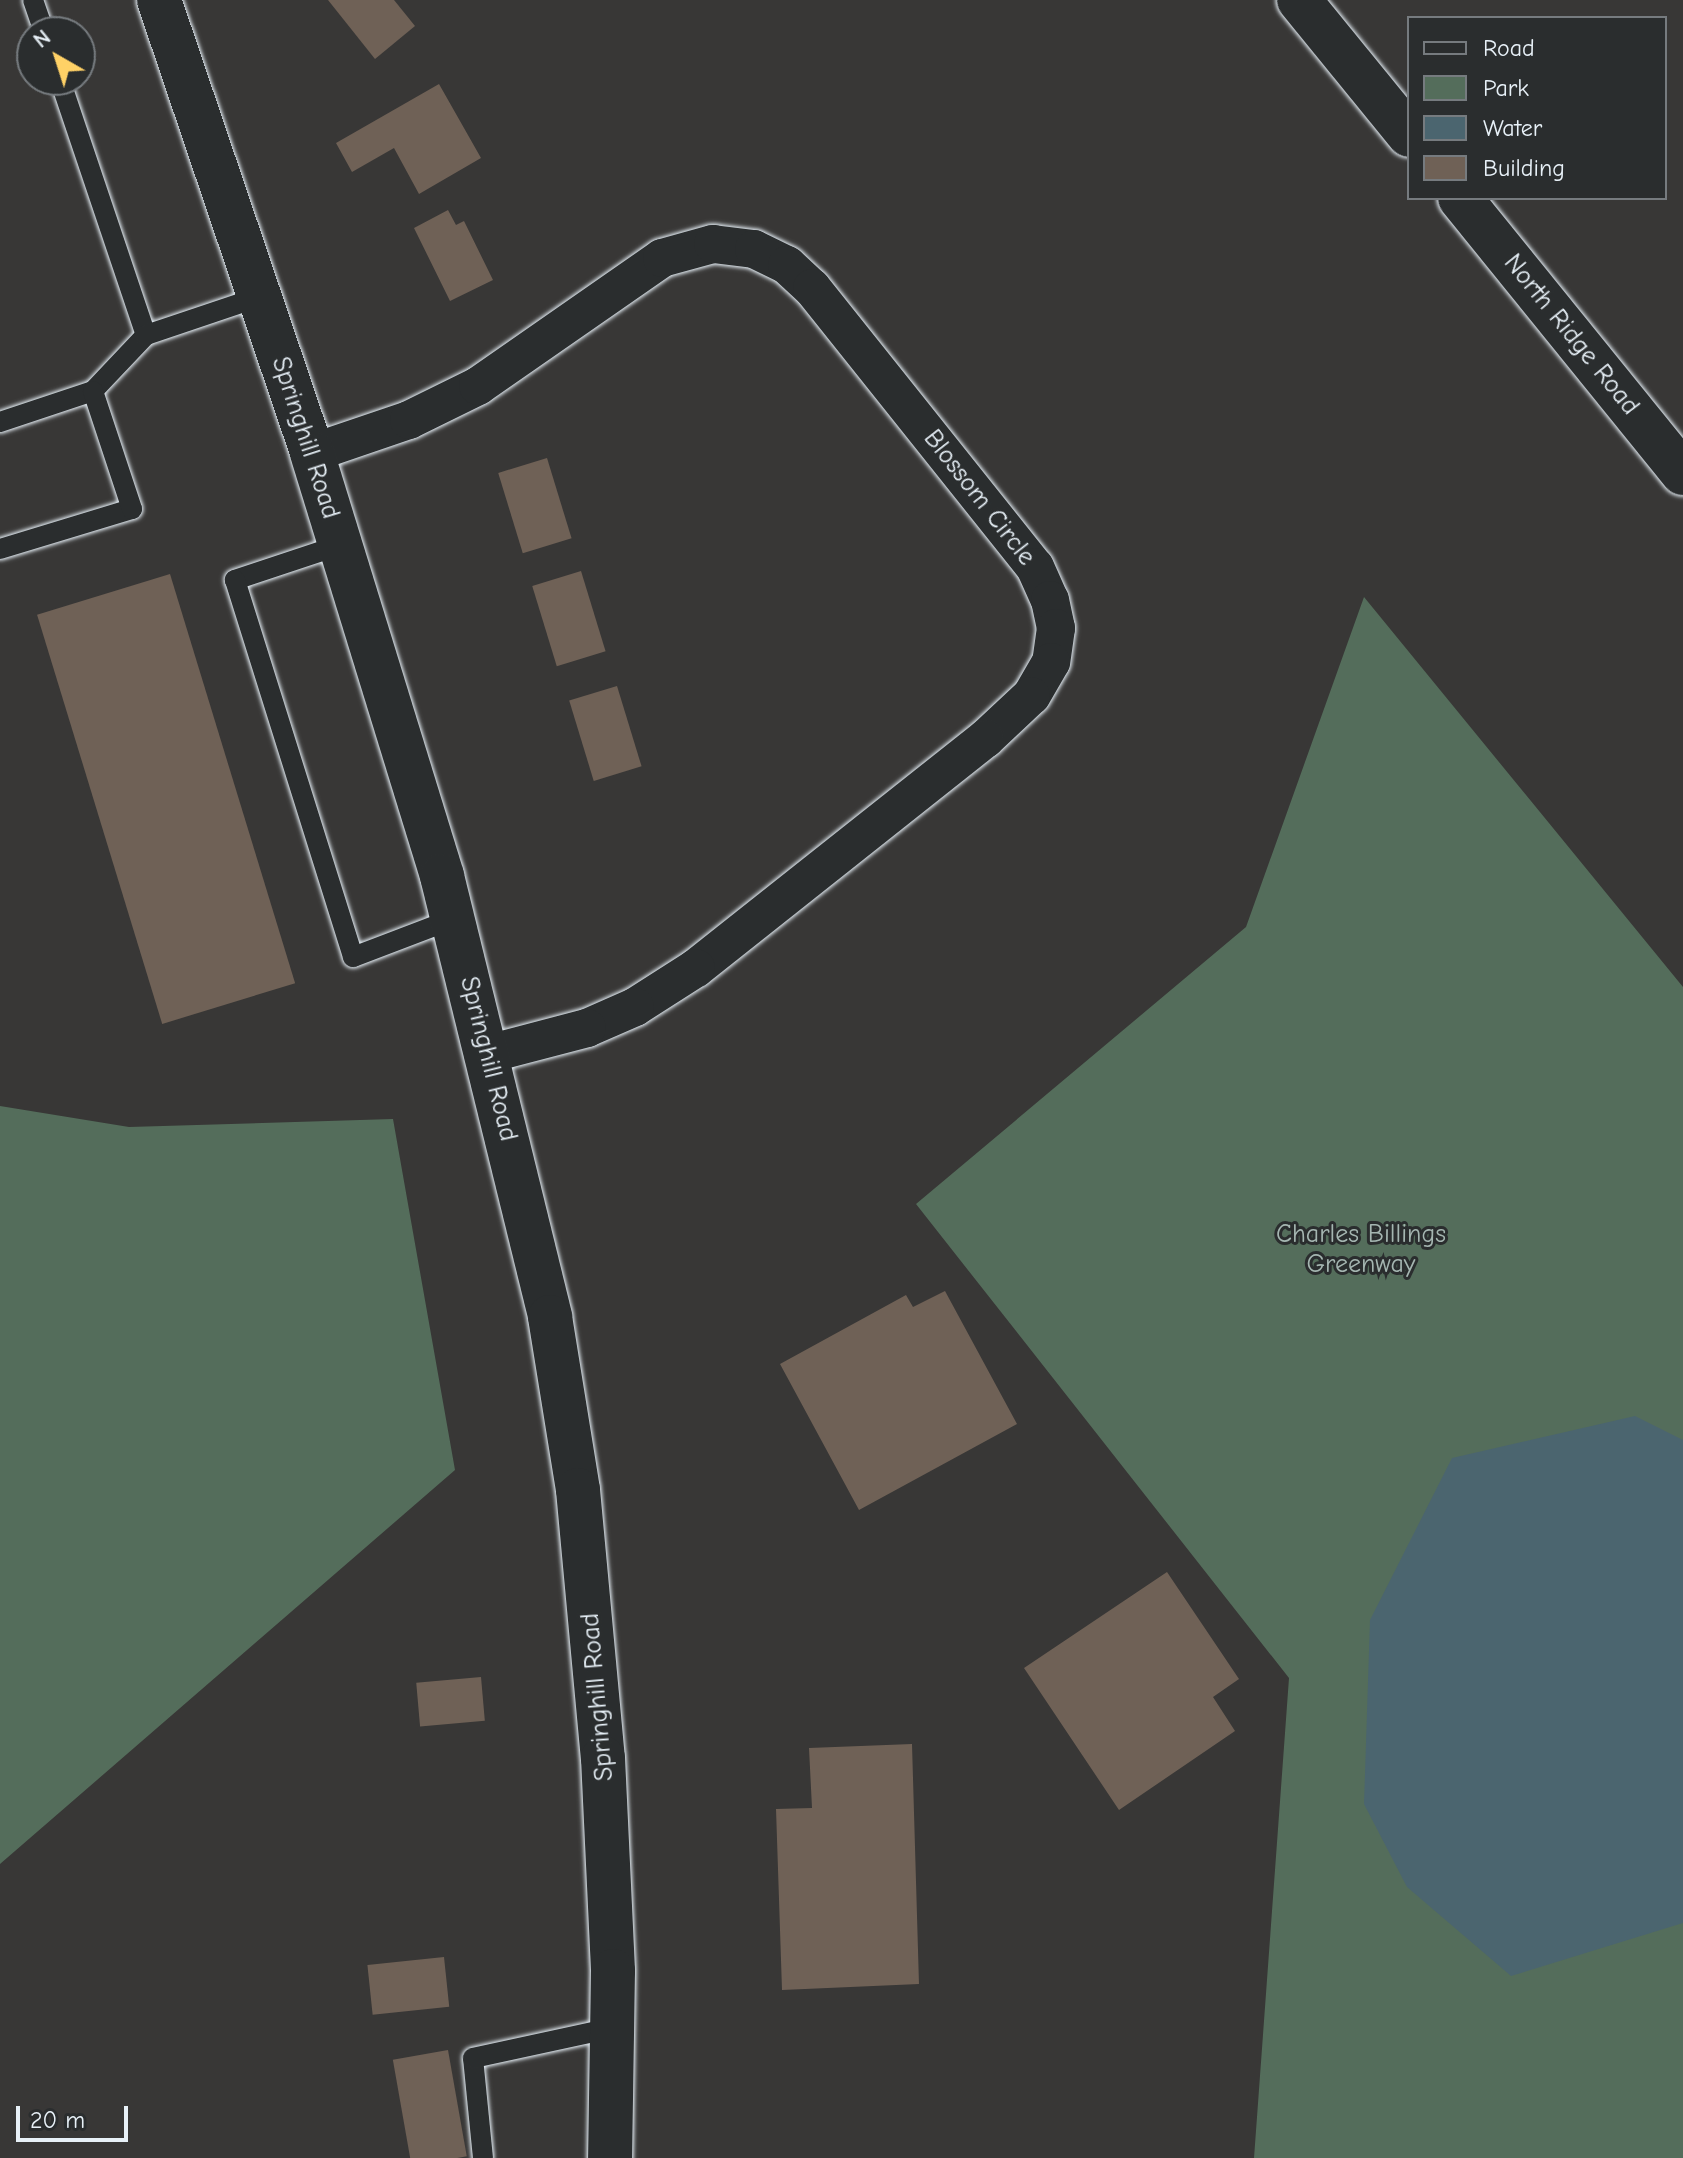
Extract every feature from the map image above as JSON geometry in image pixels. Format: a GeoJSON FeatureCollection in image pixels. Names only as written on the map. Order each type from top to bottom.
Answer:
{"type":"FeatureCollection","features":[{"type":"Feature","properties":{"kind":"main road","name":"Springhill Road"},"geometry":{"type":"LineString","coordinates":[[159,0],[312,453],[453,919],[488,1054],[564,1385],[578,1490],[610,1861],[610,2158]]}},
{"type":"Feature","properties":{"kind":"main road"},"geometry":{"type":"LineString","coordinates":[[1299,0],[1407,133]]}},
{"type":"Feature","properties":{"kind":"main road","name":"North Ridge Road"},"geometry":{"type":"LineString","coordinates":[[1462,200],[1683,473]]}},
{"type":"Feature","properties":{"kind":"street","name":"Blossom Circle"},"geometry":{"type":"LineString","coordinates":[[312,453],[409,420],[478,386],[662,258],[713,244],[754,249],[787,265],[812,288],[1035,567],[1050,600],[1056,628],[1051,662],[1031,696],[985,739],[696,968],[635,1007],[587,1028],[488,1054]]}},
{"type":"Feature","properties":{"kind":"lane"},"geometry":{"type":"LineString","coordinates":[[65,96],[146,335]]}},
{"type":"Feature","properties":{"kind":"lane"},"geometry":{"type":"LineString","coordinates":[[0,422],[93,391],[146,335],[259,297]]}},
{"type":"Feature","properties":{"kind":"lane"},"geometry":{"type":"LineString","coordinates":[[0,549],[132,509],[93,391]]}},
{"type":"Feature","properties":{"kind":"lane"},"geometry":{"type":"LineString","coordinates":[[340,545],[235,580],[353,957],[453,919]]}},
{"type":"Feature","properties":{"kind":"lane"},"geometry":{"type":"LineString","coordinates":[[483,2158],[473,2058],[612,2028]]}},
{"type":"Feature","properties":{"kind":"green space","name":"Charles Billings Greenway"},"geometry":{"type":"Polygon","coordinates":[[[1364,597],[1683,987],[1683,2158],[1254,2158],[1289,1678],[916,1204],[1246,927],[1364,597]]]}},
{"type":"Feature","properties":{"kind":"green space"},"geometry":{"type":"Polygon","coordinates":[[[0,1106],[129,1127],[393,1119],[455,1470],[0,1864],[0,1106]]]}},
{"type":"Feature","properties":{"kind":"water"},"geometry":{"type":"Polygon","coordinates":[[[1635,1416],[1683,1440],[1683,1923],[1511,1976],[1407,1887],[1364,1804],[1370,1620],[1452,1458],[1635,1416]]]}},
{"type":"Feature","properties":{"kind":"building"},"geometry":{"type":"Polygon","coordinates":[[[328,0],[394,0],[415,26],[375,59],[328,0]]]}},
{"type":"Feature","properties":{"kind":"building"},"geometry":{"type":"Polygon","coordinates":[[[439,84],[481,158],[419,194],[394,148],[352,172],[336,143],[439,84]]]}},
{"type":"Feature","properties":{"kind":"building"},"geometry":{"type":"Polygon","coordinates":[[[448,210],[456,225],[464,221],[493,280],[450,301],[414,228],[448,210]]]}},
{"type":"Feature","properties":{"kind":"building"},"geometry":{"type":"Polygon","coordinates":[[[547,458],[572,538],[523,553],[498,473],[547,458]]]}},
{"type":"Feature","properties":{"kind":"building"},"geometry":{"type":"Polygon","coordinates":[[[581,571],[606,651],[557,666],[532,586],[581,571]]]}},
{"type":"Feature","properties":{"kind":"building"},"geometry":{"type":"Polygon","coordinates":[[[170,574],[295,983],[162,1024],[37,615],[170,574]]]}},
{"type":"Feature","properties":{"kind":"building"},"geometry":{"type":"Polygon","coordinates":[[[617,686],[642,766],[594,781],[569,701],[617,686]]]}},
{"type":"Feature","properties":{"kind":"building"},"geometry":{"type":"Polygon","coordinates":[[[945,1291],[1017,1424],[859,1510],[780,1364],[906,1295],[913,1307],[945,1291]]]}},
{"type":"Feature","properties":{"kind":"building"},"geometry":{"type":"Polygon","coordinates":[[[1167,1572],[1239,1679],[1213,1697],[1235,1731],[1119,1810],[1024,1668],[1167,1572]]]}},
{"type":"Feature","properties":{"kind":"building"},"geometry":{"type":"Polygon","coordinates":[[[481,1677],[485,1721],[420,1726],[416,1683],[481,1677]]]}},
{"type":"Feature","properties":{"kind":"building"},"geometry":{"type":"Polygon","coordinates":[[[912,1744],[919,1984],[782,1990],[776,1809],[812,1808],[809,1748],[912,1744]]]}},
{"type":"Feature","properties":{"kind":"building"},"geometry":{"type":"Polygon","coordinates":[[[444,1957],[449,2007],[373,2015],[367,1965],[444,1957]]]}},
{"type":"Feature","properties":{"kind":"building"},"geometry":{"type":"Polygon","coordinates":[[[448,2050],[467,2156],[410,2158],[393,2060],[448,2050]]]}}]}
